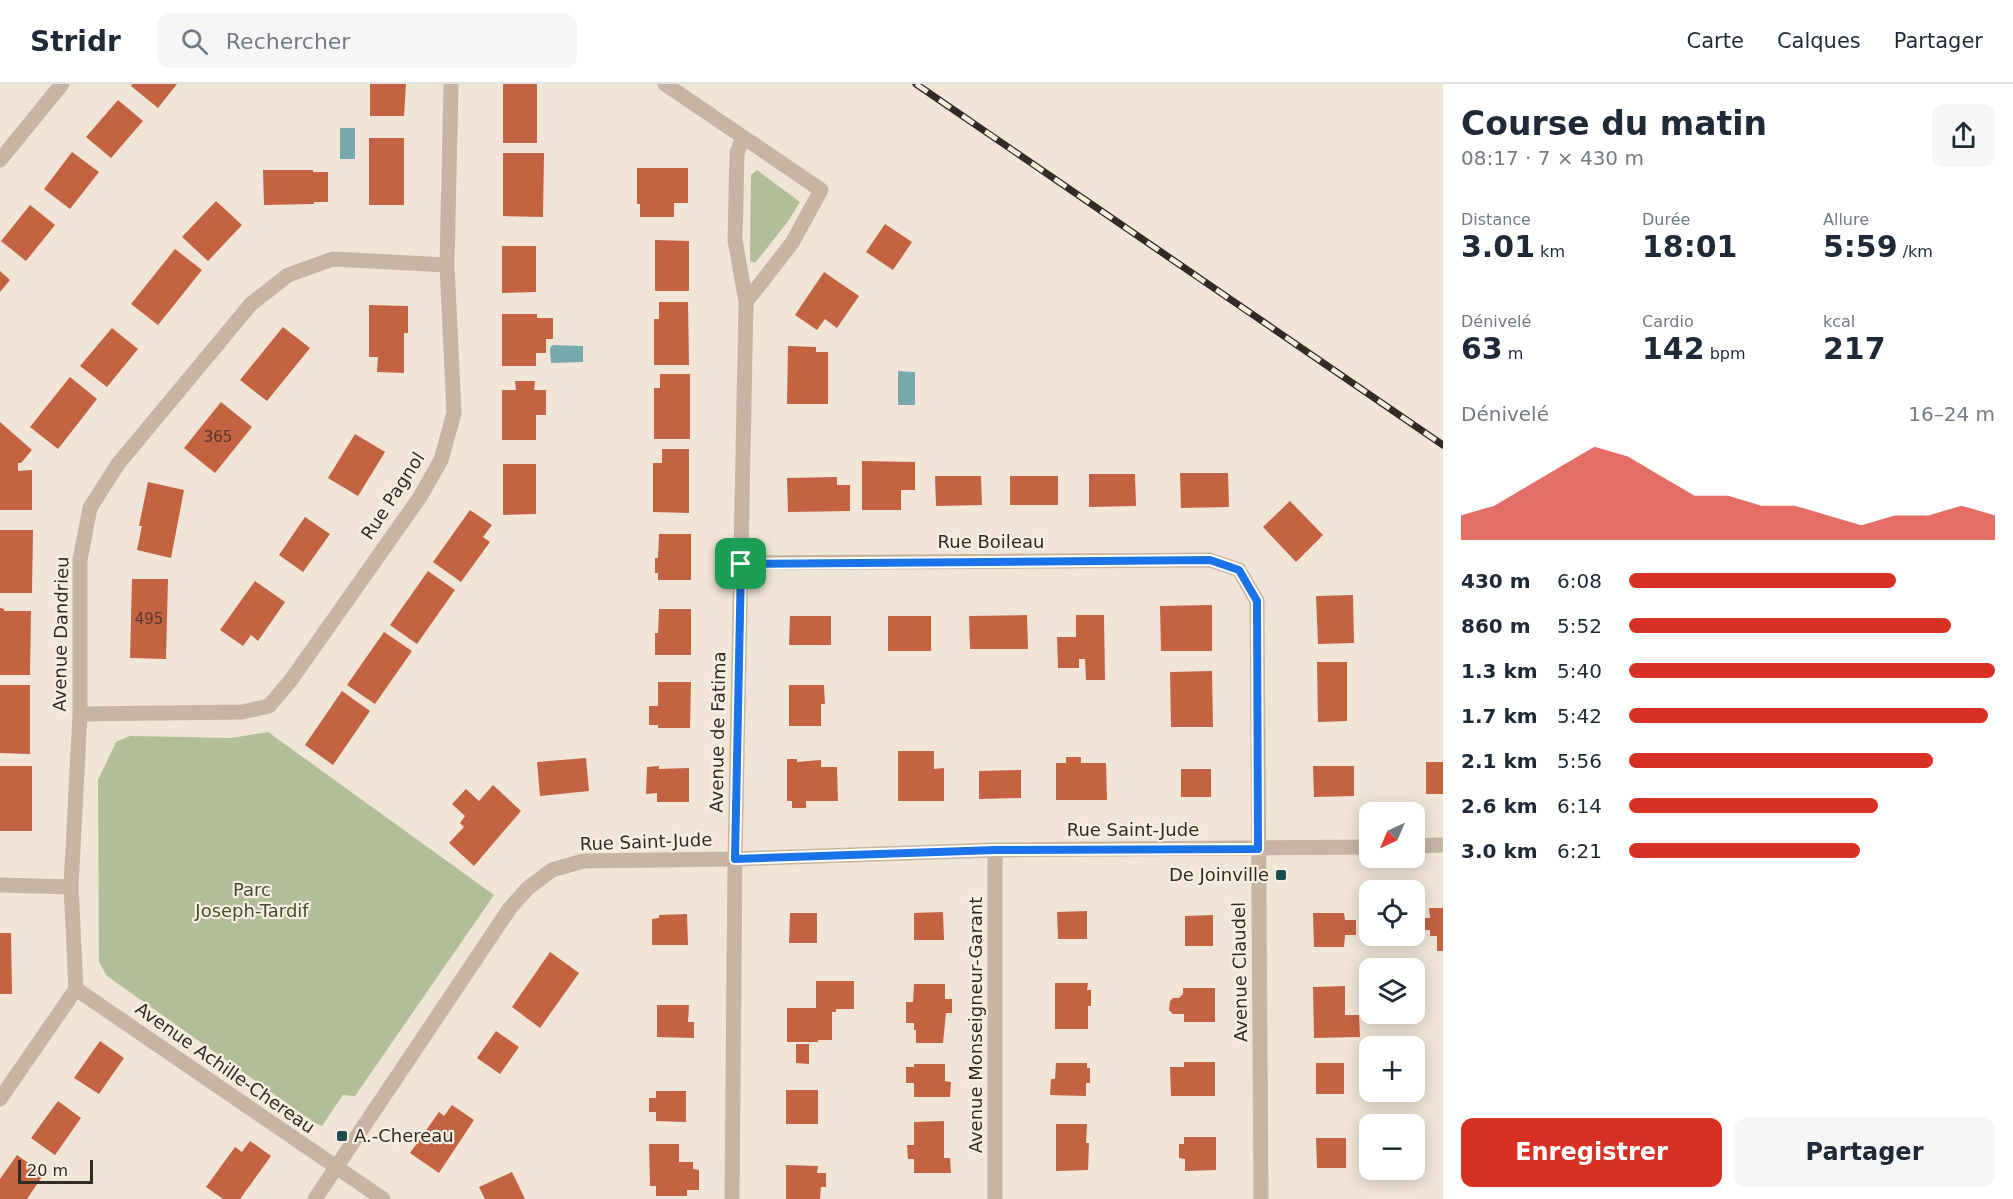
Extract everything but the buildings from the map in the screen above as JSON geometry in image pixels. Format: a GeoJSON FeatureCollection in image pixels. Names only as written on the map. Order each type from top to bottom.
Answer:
{"type":"FeatureCollection","features":[{"type":"Feature","properties":{"kind":"street"},"geometry":{"type":"LineString","coordinates":[[0,160],[62,84]]}},
{"type":"Feature","properties":{"kind":"street","name":"Rue Pagnol"},"geometry":{"type":"LineString","coordinates":[[80,714],[242,712],[269,706],[291,680],[420,497],[441,460],[454,413],[447,265],[451,84]]}},
{"type":"Feature","properties":{"kind":"street"},"geometry":{"type":"LineString","coordinates":[[665,84],[821,190],[792,243],[746,302]]}},
{"type":"Feature","properties":{"kind":"street","name":"Avenue de Fatima"},"geometry":{"type":"LineString","coordinates":[[732,1199],[735,859],[746,302],[735,240],[737,153],[743,137]]}},
{"type":"Feature","properties":{"kind":"street","name":"Avenue Dandrieu"},"geometry":{"type":"LineString","coordinates":[[76,989],[71,887],[80,714],[80,560],[90,508],[118,464],[251,304],[288,275],[333,259],[447,265]]}},
{"type":"Feature","properties":{"kind":"street","name":"Rue Boileau"},"geometry":{"type":"LineString","coordinates":[[741,564],[1210,560],[1239,570]]}},
{"type":"Feature","properties":{"kind":"street","name":"Avenue Claudel"},"geometry":{"type":"LineString","coordinates":[[1239,570],[1257,601],[1262,1199]]}},
{"type":"Feature","properties":{"kind":"street"},"geometry":{"type":"LineString","coordinates":[[1425,846],[1443,845]]}},
{"type":"Feature","properties":{"kind":"street","name":"Rue Saint-Jude"},"geometry":{"type":"LineString","coordinates":[[315,1199],[510,908],[528,888],[552,870],[583,861],[735,859],[995,850],[1359,847]]}},
{"type":"Feature","properties":{"kind":"street","name":"Avenue Monseigneur-Garant"},"geometry":{"type":"LineString","coordinates":[[995,850],[995,1199]]}},
{"type":"Feature","properties":{"kind":"street"},"geometry":{"type":"LineString","coordinates":[[0,885],[71,887]]}},
{"type":"Feature","properties":{"kind":"street"},"geometry":{"type":"LineString","coordinates":[[0,1099],[76,989]]}},
{"type":"Feature","properties":{"kind":"street","name":"Avenue Achille-Chereau"},"geometry":{"type":"LineString","coordinates":[[76,989],[383,1199]]}},
{"type":"Feature","properties":{"kind":"green space"},"geometry":{"type":"Polygon","coordinates":[[[757,170],[800,202],[789,220],[755,263],[750,261],[751,175],[757,170]]]}},
{"type":"Feature","properties":{"kind":"green space","name":"Parc Joseph-Tardif"},"geometry":{"type":"Polygon","coordinates":[[[268,732],[494,895],[355,1096],[343,1095],[322,1126],[107,976],[99,962],[98,780],[116,742],[130,736],[231,738],[268,732]]]}},
{"type":"Feature","properties":{"kind":"water"},"geometry":{"type":"Polygon","coordinates":[[[340,128],[355,128],[355,159],[340,159],[340,128]]]}},
{"type":"Feature","properties":{"kind":"water"},"geometry":{"type":"Polygon","coordinates":[[[553,345],[583,346],[583,362],[551,363],[550,348],[553,345]]]}},
{"type":"Feature","properties":{"kind":"water"},"geometry":{"type":"Polygon","coordinates":[[[898,371],[915,372],[915,405],[898,405],[898,371]]]}},
{"type":"Feature","properties":{"kind":"railway"},"geometry":{"type":"LineString","coordinates":[[916,84],[1443,445]]}},
{"type":"Feature","properties":{"kind":"place","name":"De Joinville"},"geometry":{"type":"Point","coordinates":[1281,875]}},
{"type":"Feature","properties":{"kind":"place","name":"A.-Chereau"},"geometry":{"type":"Point","coordinates":[342,1136]}},
{"type":"Feature","properties":{"kind":"route"},"geometry":{"type":"LineString","coordinates":[[1210,560],[1239,570],[1257,601],[1258,849],[995,850],[735,859],[741,564],[1210,560]]}}]}
